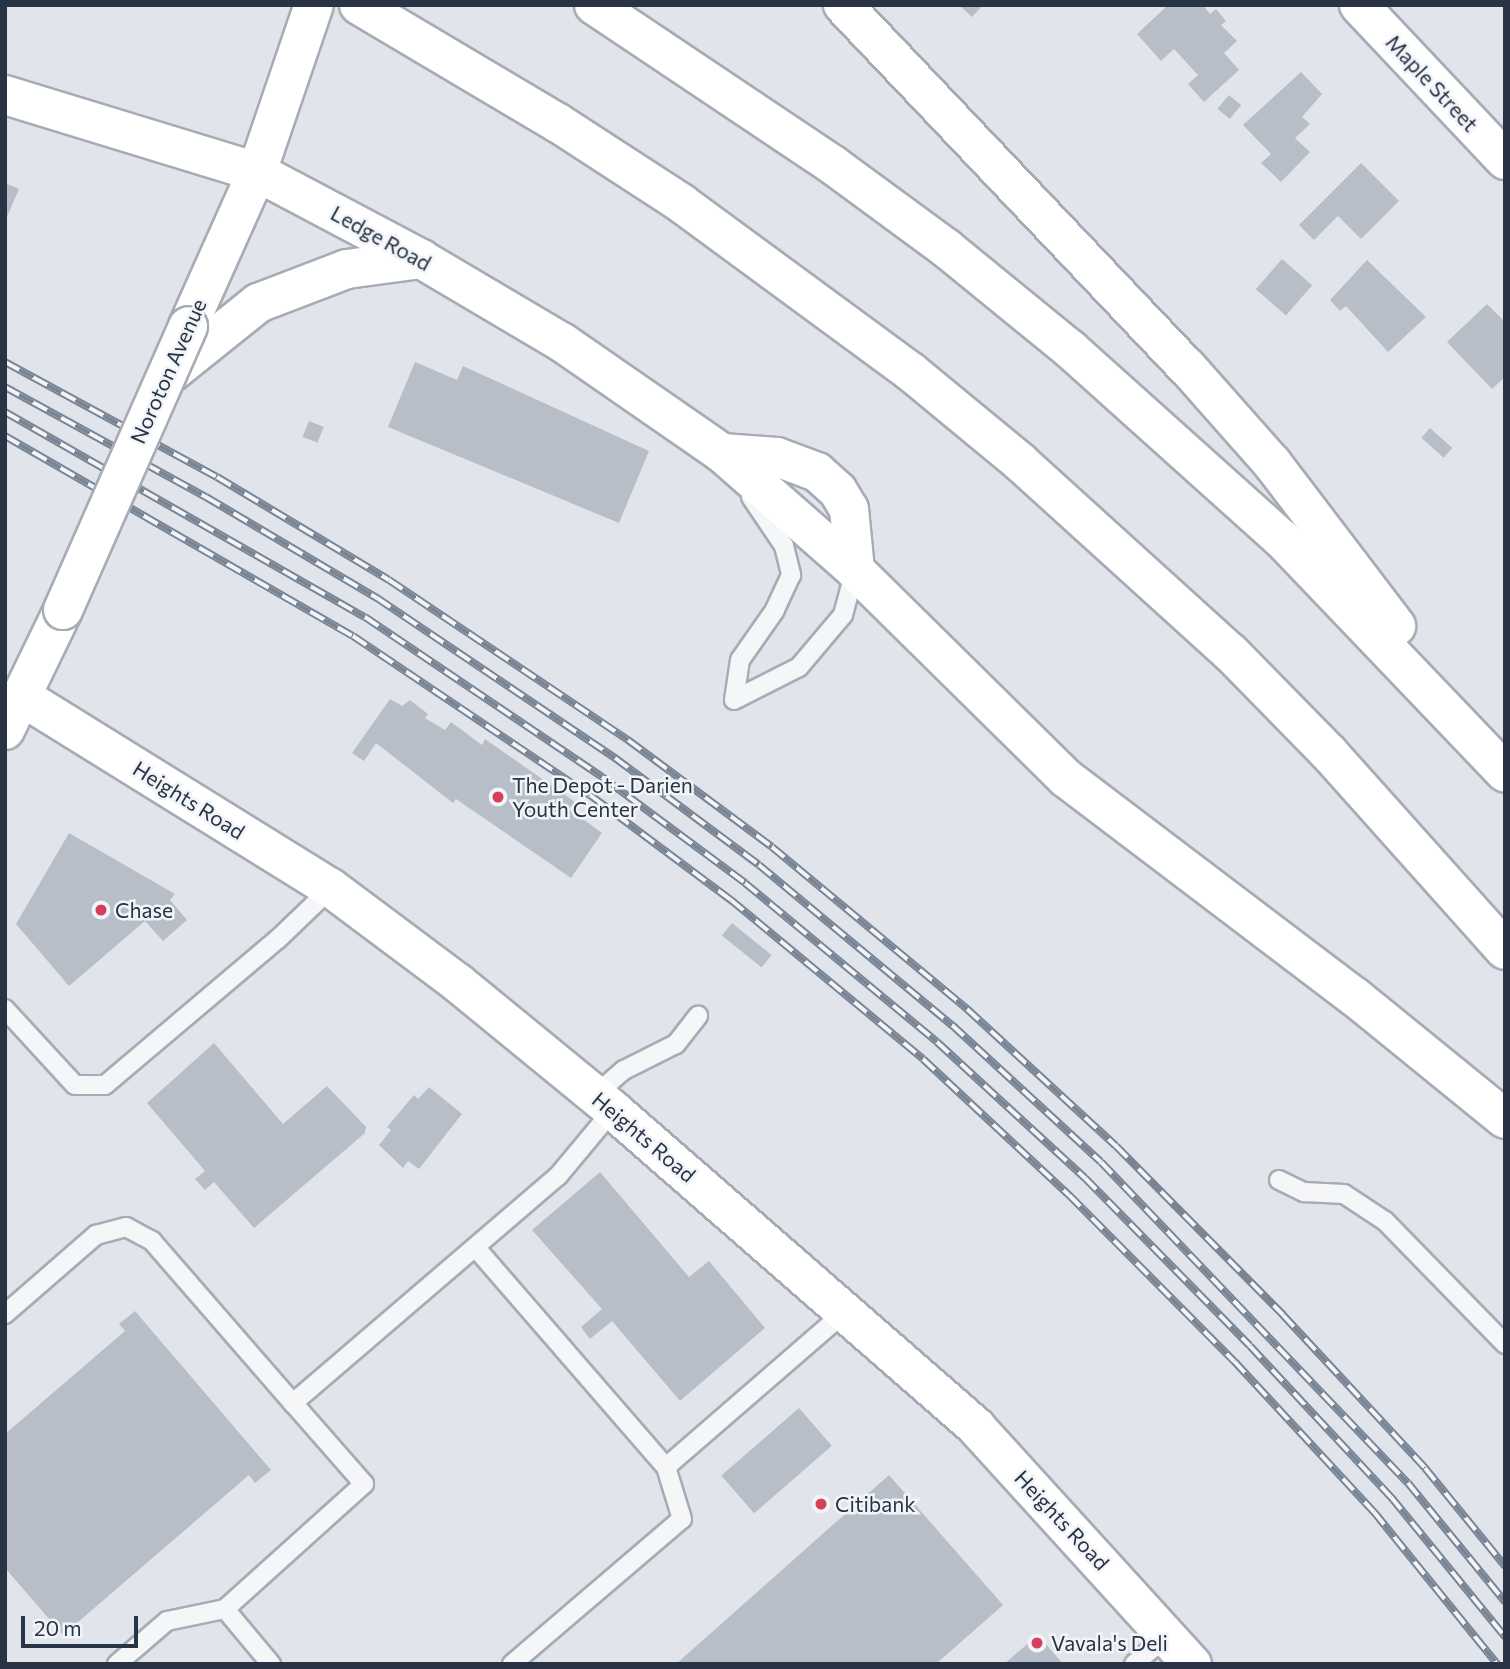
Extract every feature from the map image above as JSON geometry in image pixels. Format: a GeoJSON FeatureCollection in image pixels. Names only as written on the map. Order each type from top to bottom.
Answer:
{"type":"FeatureCollection","features":[{"type":"Feature","properties":{"kind":"main road","name":"Noroton Avenue"},"geometry":{"type":"LineString","coordinates":[[12,706],[63,610],[257,172],[314,5]]}},
{"type":"Feature","properties":{"kind":"main road"},"geometry":{"type":"LineString","coordinates":[[359,5],[558,123],[681,203],[792,281],[951,404],[1116,547],[1230,653],[1400,830],[1505,950]]}},
{"type":"Feature","properties":{"kind":"main road"},"geometry":{"type":"LineString","coordinates":[[594,5],[833,165],[946,248],[1070,349],[1282,539],[1494,759]]}},
{"type":"Feature","properties":{"kind":"main road"},"geometry":{"type":"LineString","coordinates":[[844,5],[1026,193],[1272,463],[1494,759]]}},
{"type":"Feature","properties":{"kind":"main road","name":"Maple Street"},"geometry":{"type":"LineString","coordinates":[[1359,5],[1505,160]]}},
{"type":"Feature","properties":{"kind":"main road","name":"Ledge Road"},"geometry":{"type":"LineString","coordinates":[[5,95],[257,172],[421,259],[563,343],[722,453]]}},
{"type":"Feature","properties":{"kind":"main road"},"geometry":{"type":"LineString","coordinates":[[166,376],[258,303],[347,270],[421,259]]}},
{"type":"Feature","properties":{"kind":"main road"},"geometry":{"type":"LineString","coordinates":[[722,453],[777,457],[817,472],[838,491],[849,509],[855,570],[1066,778],[1356,998],[1505,1119]]}},
{"type":"Feature","properties":{"kind":"main road","name":"Heights Road"},"geometry":{"type":"LineString","coordinates":[[12,706],[331,888],[604,1102],[847,1310],[976,1427],[1192,1664]]}},
{"type":"Feature","properties":{"kind":"lane"},"geometry":{"type":"LineString","coordinates":[[722,453],[784,546],[791,575],[775,610],[740,660],[734,700],[799,667],[843,615],[855,570]]}},
{"type":"Feature","properties":{"kind":"lane"},"geometry":{"type":"LineString","coordinates":[[5,1009],[75,1085],[105,1085],[278,939],[331,888]]}},
{"type":"Feature","properties":{"kind":"lane"},"geometry":{"type":"LineString","coordinates":[[293,1403],[558,1176],[624,1070],[676,1044],[698,1016]]}},
{"type":"Feature","properties":{"kind":"lane"},"geometry":{"type":"LineString","coordinates":[[1279,1180],[1304,1192],[1344,1194],[1385,1221],[1505,1344]]}},
{"type":"Feature","properties":{"kind":"lane"},"geometry":{"type":"LineString","coordinates":[[5,1314],[96,1235],[126,1227],[152,1241],[364,1484],[225,1609],[167,1621],[117,1664]]}},
{"type":"Feature","properties":{"kind":"lane"},"geometry":{"type":"LineString","coordinates":[[476,1248],[667,1467],[682,1518],[512,1664]]}},
{"type":"Feature","properties":{"kind":"lane"},"geometry":{"type":"LineString","coordinates":[[667,1467],[847,1310]]}},
{"type":"Feature","properties":{"kind":"lane"},"geometry":{"type":"LineString","coordinates":[[225,1609],[271,1664]]}},
{"type":"Feature","properties":{"kind":"lane"},"geometry":{"type":"LineString","coordinates":[[1134,1664],[1167,1636]]}},
{"type":"Feature","properties":{"kind":"building"},"geometry":{"type":"Polygon","coordinates":[[[959,5],[983,5],[972,17],[959,5]]]}},
{"type":"Feature","properties":{"kind":"building"},"geometry":{"type":"Polygon","coordinates":[[[1168,5],[1203,5],[1210,14],[1216,9],[1226,21],[1221,25],[1237,41],[1224,53],[1239,70],[1204,102],[1188,84],[1198,75],[1174,49],[1161,61],[1137,34],[1168,5]]]}},
{"type":"Feature","properties":{"kind":"building"},"geometry":{"type":"Polygon","coordinates":[[[1301,72],[1322,94],[1302,117],[1310,124],[1295,138],[1310,152],[1281,182],[1261,163],[1271,154],[1243,125],[1301,72]]]}},
{"type":"Feature","properties":{"kind":"building"},"geometry":{"type":"Polygon","coordinates":[[[1229,95],[1241,105],[1230,119],[1217,109],[1229,95]]]}},
{"type":"Feature","properties":{"kind":"building"},"geometry":{"type":"Polygon","coordinates":[[[1361,163],[1399,201],[1361,239],[1338,216],[1314,240],[1299,225],[1361,163]]]}},
{"type":"Feature","properties":{"kind":"building"},"geometry":{"type":"Polygon","coordinates":[[[5,183],[19,189],[5,221],[5,183]]]}},
{"type":"Feature","properties":{"kind":"building"},"geometry":{"type":"Polygon","coordinates":[[[1282,259],[1312,285],[1286,315],[1256,289],[1282,259]]]}},
{"type":"Feature","properties":{"kind":"building"},"geometry":{"type":"Polygon","coordinates":[[[1367,260],[1426,317],[1388,352],[1346,306],[1340,311],[1330,300],[1367,260]]]}},
{"type":"Feature","properties":{"kind":"building"},"geometry":{"type":"Polygon","coordinates":[[[1487,304],[1505,322],[1505,377],[1492,389],[1447,342],[1487,304]]]}},
{"type":"Feature","properties":{"kind":"building"},"geometry":{"type":"Polygon","coordinates":[[[415,362],[457,380],[463,366],[649,451],[619,523],[388,427],[415,362]]]}},
{"type":"Feature","properties":{"kind":"building"},"geometry":{"type":"Polygon","coordinates":[[[309,421],[324,427],[317,443],[303,437],[309,421]]]}},
{"type":"Feature","properties":{"kind":"building"},"geometry":{"type":"Polygon","coordinates":[[[1430,428],[1452,448],[1444,458],[1421,438],[1430,428]]]}},
{"type":"Feature","properties":{"kind":"building"},"geometry":{"type":"Polygon","coordinates":[[[390,699],[402,706],[410,700],[428,714],[425,718],[445,730],[451,722],[482,745],[485,739],[575,802],[569,809],[602,833],[571,878],[456,799],[453,803],[376,743],[364,761],[352,753],[390,699]]]}},
{"type":"Feature","properties":{"kind":"building","name":"Chase"},"geometry":{"type":"Polygon","coordinates":[[[69,833],[175,894],[170,900],[187,920],[163,941],[145,921],[69,986],[16,924],[69,833]]]}},
{"type":"Feature","properties":{"kind":"building"},"geometry":{"type":"Polygon","coordinates":[[[732,923],[772,955],[762,968],[722,935],[732,923]]]}},
{"type":"Feature","properties":{"kind":"building"},"geometry":{"type":"Polygon","coordinates":[[[214,1043],[283,1124],[327,1086],[366,1127],[365,1133],[254,1228],[214,1182],[205,1190],[195,1179],[205,1171],[147,1103],[214,1043]]]}},
{"type":"Feature","properties":{"kind":"building"},"geometry":{"type":"Polygon","coordinates":[[[429,1087],[462,1114],[419,1169],[408,1161],[403,1168],[379,1145],[391,1130],[387,1127],[414,1095],[418,1099],[429,1087]]]}},
{"type":"Feature","properties":{"kind":"building"},"geometry":{"type":"Polygon","coordinates":[[[600,1172],[689,1277],[709,1261],[765,1328],[680,1401],[612,1321],[590,1339],[581,1327],[602,1309],[532,1230],[600,1172]]]}},
{"type":"Feature","properties":{"kind":"building"},"geometry":{"type":"Polygon","coordinates":[[[135,1311],[271,1470],[255,1483],[249,1475],[63,1635],[5,1568],[5,1434],[125,1331],[119,1324],[135,1311]]]}},
{"type":"Feature","properties":{"kind":"building"},"geometry":{"type":"Polygon","coordinates":[[[799,1408],[832,1446],[754,1513],[721,1476],[799,1408]]]}},
{"type":"Feature","properties":{"kind":"building"},"geometry":{"type":"Polygon","coordinates":[[[889,1475],[1003,1605],[936,1664],[676,1664],[889,1475]]]}},
{"type":"Feature","properties":{"kind":"building","name":"Vavala's Deli"},"geometry":{"type":"Polygon","coordinates":[[[1038,1635],[1063,1664],[1004,1664],[1038,1635]]]}},
{"type":"Feature","properties":{"kind":"railway"},"geometry":{"type":"LineString","coordinates":[[5,362],[217,477],[389,580],[628,740],[772,847],[967,1009],[1116,1146],[1283,1315],[1425,1468],[1505,1566]]}},
{"type":"Feature","properties":{"kind":"railway"},"geometry":{"type":"LineString","coordinates":[[5,387],[206,497],[377,598],[615,758],[759,865],[952,1025],[1101,1162],[1408,1483],[1505,1602]]}},
{"type":"Feature","properties":{"kind":"railway"},"geometry":{"type":"LineString","coordinates":[[5,412],[365,617],[602,777],[745,883],[937,1042],[1085,1178],[1250,1346],[1391,1497],[1505,1637]]}},
{"type":"Feature","properties":{"kind":"railway"},"geometry":{"type":"LineString","coordinates":[[5,436],[353,636],[590,795],[731,900],[923,1059],[1069,1195],[1234,1361],[1374,1512],[1497,1664]]}},
{"type":"Feature","properties":{"kind":"place","name":"The Depot - Darien Youth Center"},"geometry":{"type":"Point","coordinates":[498,797]}},
{"type":"Feature","properties":{"kind":"place","name":"Chase"},"geometry":{"type":"Point","coordinates":[101,910]}},
{"type":"Feature","properties":{"kind":"place","name":"Citibank"},"geometry":{"type":"Point","coordinates":[821,1504]}},
{"type":"Feature","properties":{"kind":"place","name":"Vavala's Deli"},"geometry":{"type":"Point","coordinates":[1037,1643]}}]}
